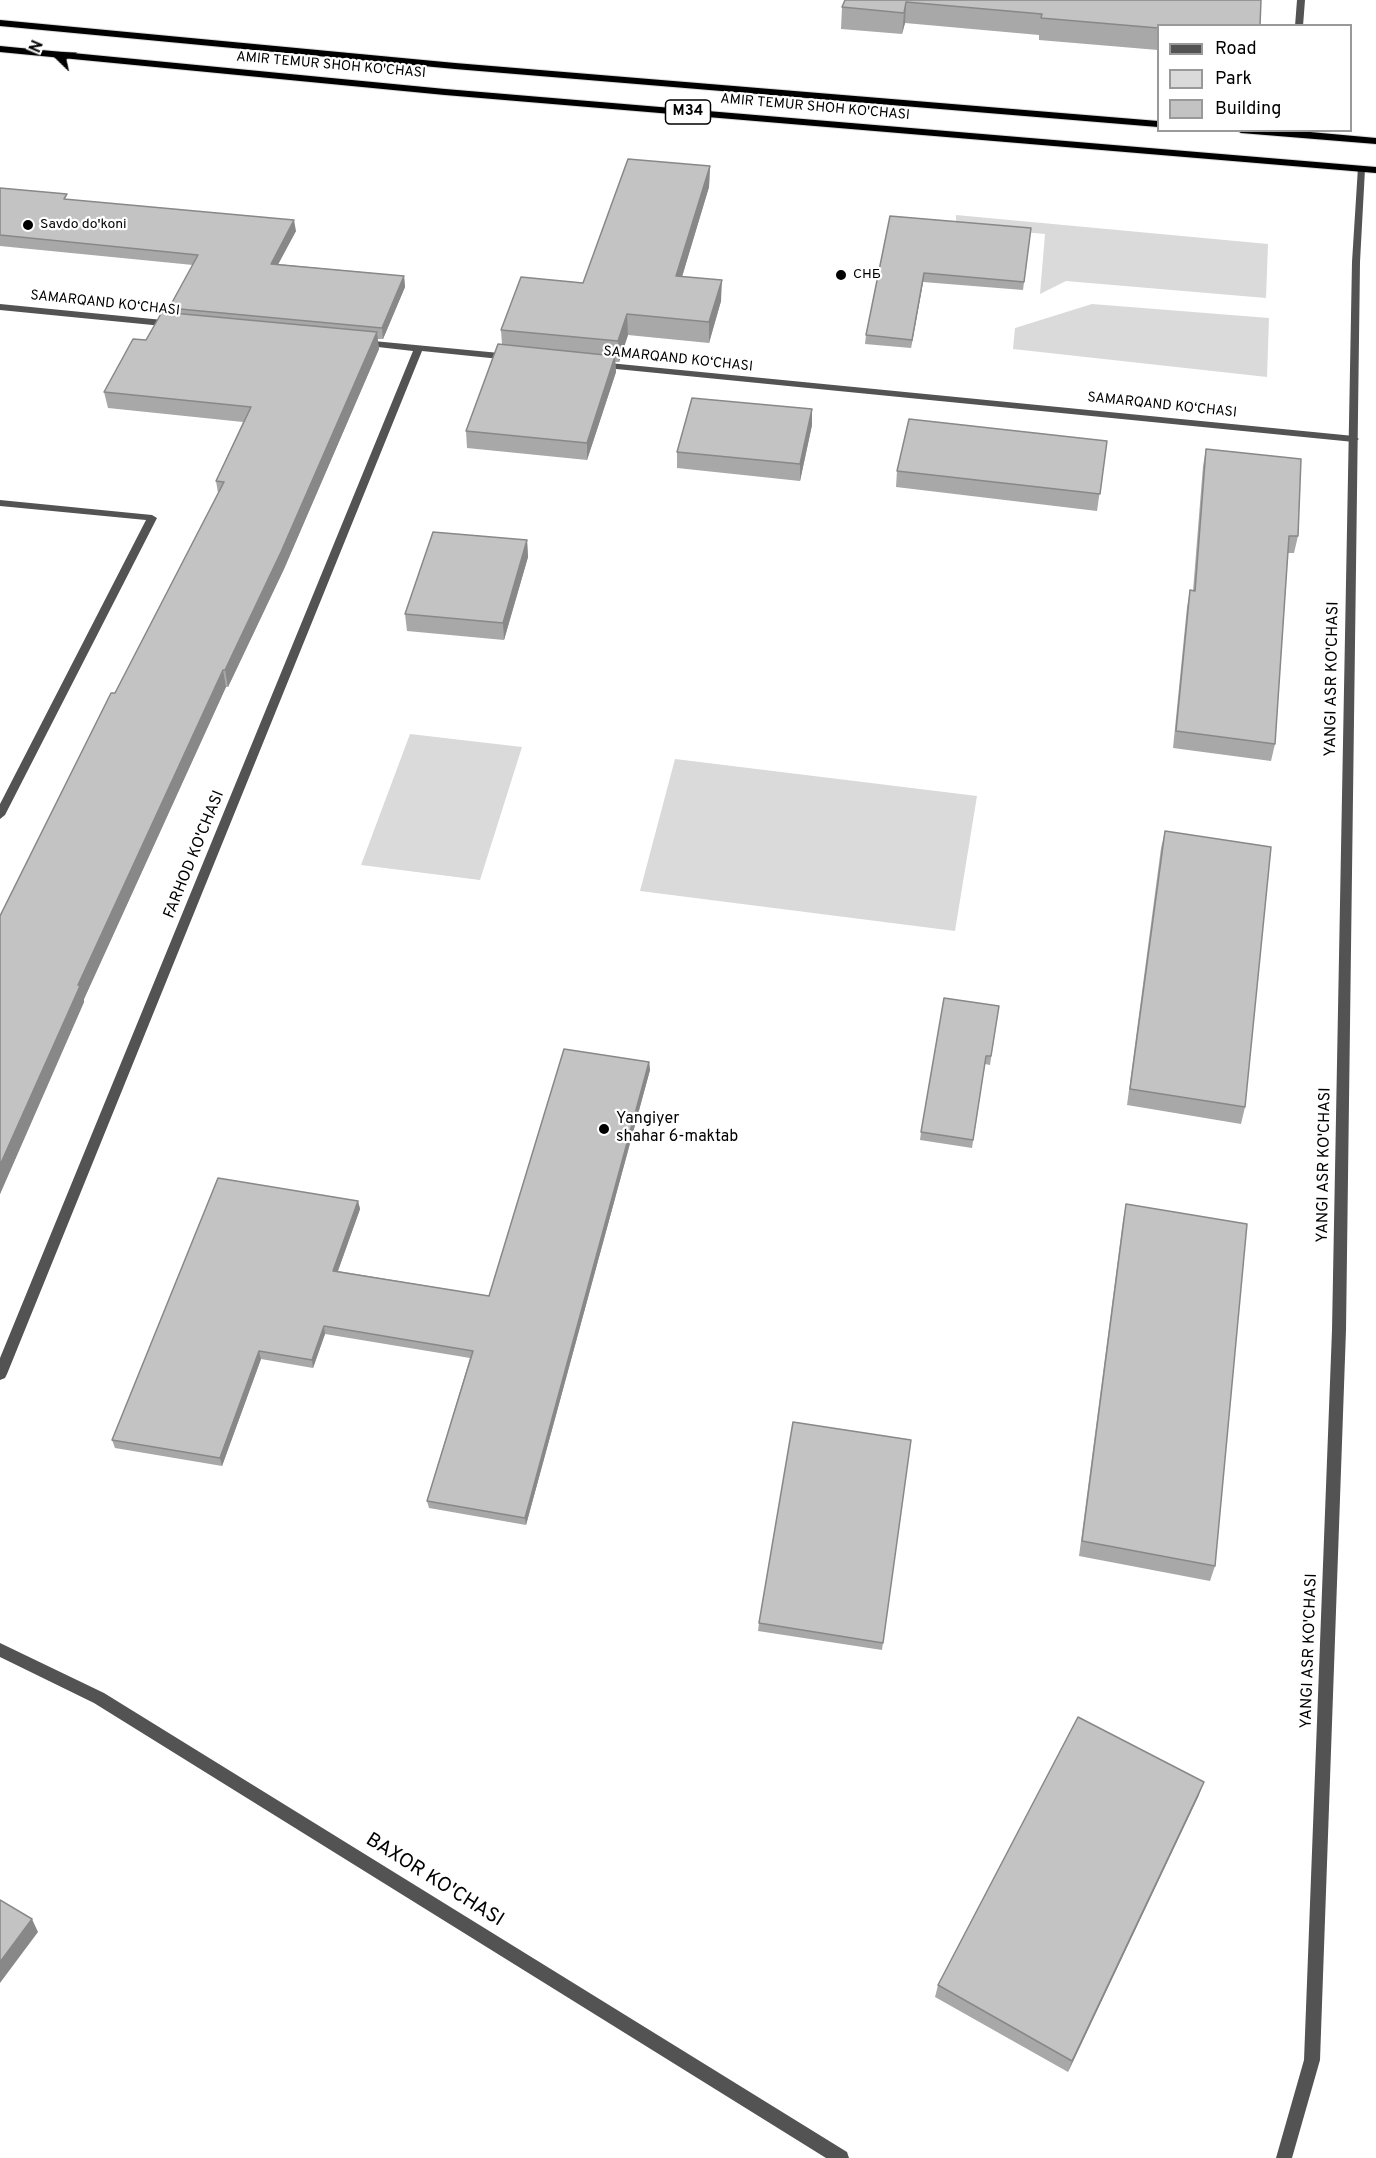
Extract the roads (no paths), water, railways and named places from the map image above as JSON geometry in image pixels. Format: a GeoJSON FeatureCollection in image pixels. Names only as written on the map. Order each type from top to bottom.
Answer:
{"type":"FeatureCollection","features":[{"type":"Feature","properties":{"kind":"highway","name":"AMIR TEMUR SHOH KO'CHASI"},"geometry":{"type":"LineString","coordinates":[[0,23],[454,66],[1157,124]]}},
{"type":"Feature","properties":{"kind":"highway","name":"AMIR TEMUR SHOH KO'CHASI"},"geometry":{"type":"LineString","coordinates":[[0,49],[480,95],[1376,170]]}},
{"type":"Feature","properties":{"kind":"highway"},"geometry":{"type":"LineString","coordinates":[[1273,132],[1376,141]]}},
{"type":"Feature","properties":{"kind":"street"},"geometry":{"type":"LineString","coordinates":[[1299,24],[1301,0]]}},
{"type":"Feature","properties":{"kind":"street","name":"YANGI ASR KO'CHASI"},"geometry":{"type":"LineString","coordinates":[[1284,2158],[1311,2060],[1339,1330],[1356,262],[1361,169]]}},
{"type":"Feature","properties":{"kind":"street","name":"SAMARQAND KO‘CHASI"},"geometry":{"type":"LineString","coordinates":[[0,307],[186,325]]}},
{"type":"Feature","properties":{"kind":"street"},"geometry":{"type":"LineString","coordinates":[[350,341],[526,358]]}},
{"type":"Feature","properties":{"kind":"street","name":"FARHOD KO'CHASI"},"geometry":{"type":"LineString","coordinates":[[0,1374],[419,348]]}},
{"type":"Feature","properties":{"kind":"street","name":"SAMARQAND KO‘CHASI"},"geometry":{"type":"LineString","coordinates":[[585,364],[1354,439]]}},
{"type":"Feature","properties":{"kind":"street"},"geometry":{"type":"LineString","coordinates":[[0,503],[152,518],[0,815]]}},
{"type":"Feature","properties":{"kind":"street","name":"BAXOR KO'CHASI"},"geometry":{"type":"LineString","coordinates":[[0,1650],[99,1698],[841,2158]]}},
{"type":"Feature","properties":{"kind":"place","name":"Savdo do'koni"},"geometry":{"type":"Point","coordinates":[28,225]}},
{"type":"Feature","properties":{"kind":"place","name":"СНБ"},"geometry":{"type":"Point","coordinates":[841,275]}},
{"type":"Feature","properties":{"kind":"place","name":"Yangiyer shahar 6-maktab"},"geometry":{"type":"Point","coordinates":[604,1129]}}]}
